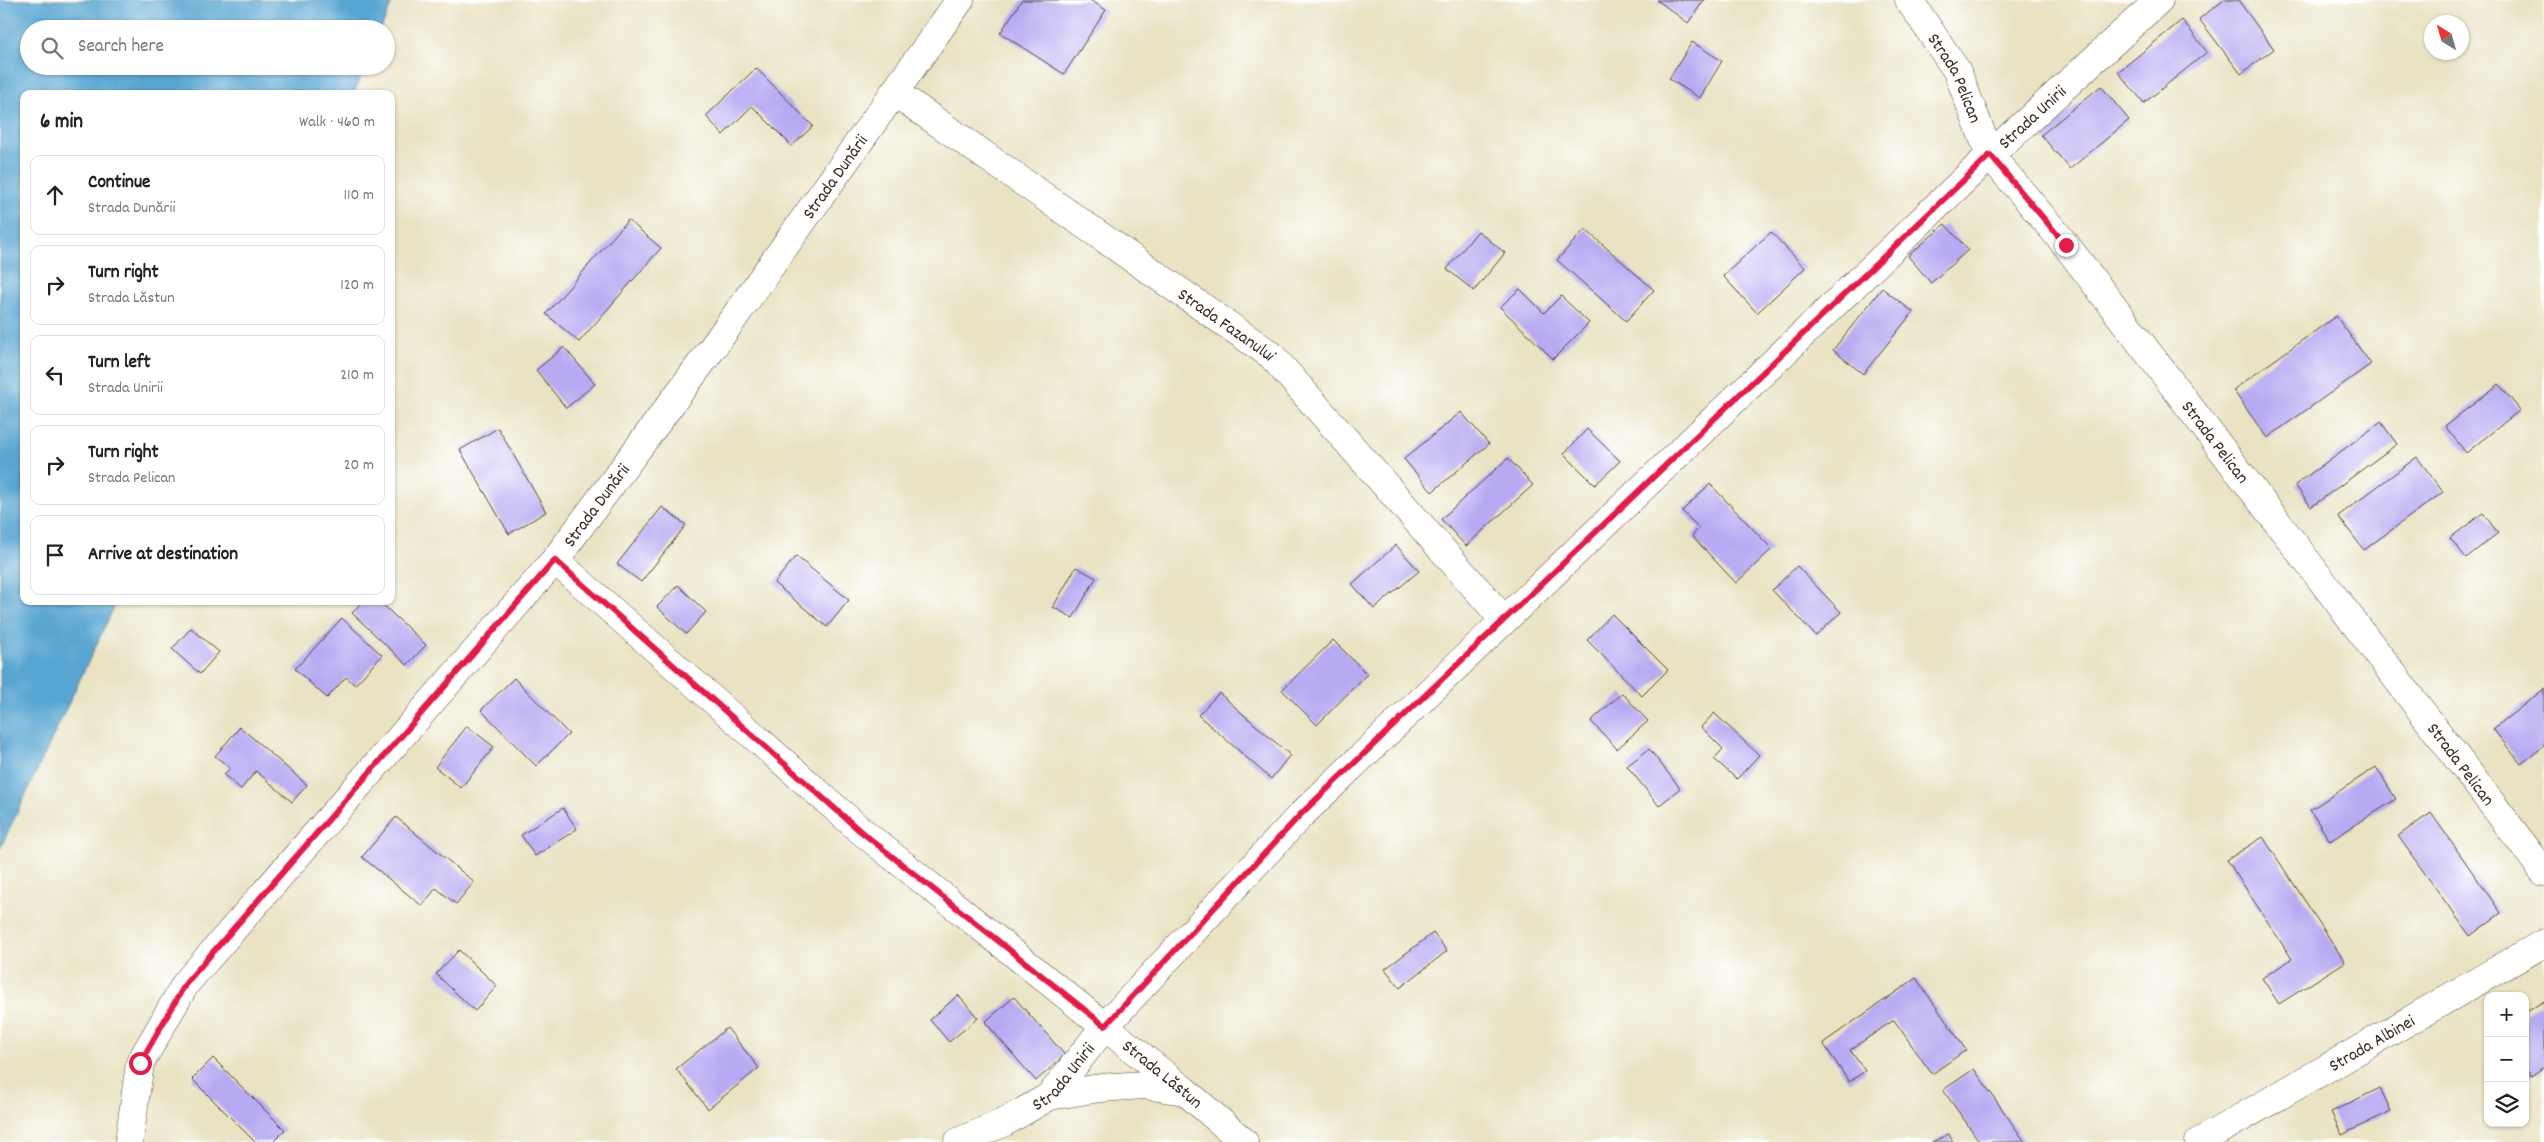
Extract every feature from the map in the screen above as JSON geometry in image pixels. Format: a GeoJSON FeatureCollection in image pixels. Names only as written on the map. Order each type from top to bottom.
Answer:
{"type":"FeatureCollection","features":[{"type":"Feature","properties":{"kind":"street","name":"Strada Dunării"},"geometry":{"type":"LineString","coordinates":[[129,1142],[140,1063],[186,983],[555,560],[711,350],[960,0]]}},
{"type":"Feature","properties":{"kind":"street","name":"Strada Pelican"},"geometry":{"type":"LineString","coordinates":[[1909,0],[1957,71],[1990,155],[2066,245],[2544,872]]}},
{"type":"Feature","properties":{"kind":"street","name":"Strada Unirii"},"geometry":{"type":"LineString","coordinates":[[958,1142],[1005,1122],[1050,1096],[1105,1026],[1301,814],[1990,155],[2159,0]]}},
{"type":"Feature","properties":{"kind":"street","name":"Strada Fazanului"},"geometry":{"type":"LineString","coordinates":[[894,92],[1271,355],[1504,620]]}},
{"type":"Feature","properties":{"kind":"street","name":"Strada Lăstun"},"geometry":{"type":"LineString","coordinates":[[555,560],[859,830],[1185,1090],[1244,1142]]}},
{"type":"Feature","properties":{"kind":"street","name":"Strada Albinei"},"geometry":{"type":"LineString","coordinates":[[2199,1142],[2544,943]]}},
{"type":"Feature","properties":{"kind":"street"},"geometry":{"type":"LineString","coordinates":[[1050,1096],[1100,1088],[1144,1085],[1185,1090]]}},
{"type":"Feature","properties":{"kind":"water"},"geometry":{"type":"Polygon","coordinates":[[[0,0],[393,0],[385,20],[20,20],[20,75],[361,75],[356,90],[20,90],[20,605],[115,605],[0,849],[0,0]]]}},
{"type":"Feature","properties":{"kind":"building"},"geometry":{"type":"Polygon","coordinates":[[[1022,0],[1090,0],[1106,10],[1064,74],[1000,33],[1022,0]]]}},
{"type":"Feature","properties":{"kind":"building"},"geometry":{"type":"Polygon","coordinates":[[[1657,0],[1704,0],[1688,23],[1657,0]]]}},
{"type":"Feature","properties":{"kind":"building"},"geometry":{"type":"Polygon","coordinates":[[[2224,0],[2238,0],[2274,49],[2241,74],[2199,19],[2224,0]]]}},
{"type":"Feature","properties":{"kind":"building"},"geometry":{"type":"Polygon","coordinates":[[[2182,20],[2207,52],[2144,103],[2118,72],[2182,20]]]}},
{"type":"Feature","properties":{"kind":"building"},"geometry":{"type":"Polygon","coordinates":[[[1692,42],[1722,61],[1700,98],[1669,79],[1692,42]]]}},
{"type":"Feature","properties":{"kind":"building"},"geometry":{"type":"Polygon","coordinates":[[[756,68],[813,126],[792,146],[752,106],[723,135],[706,116],[756,68]]]}},
{"type":"Feature","properties":{"kind":"building"},"geometry":{"type":"Polygon","coordinates":[[[2101,86],[2129,120],[2070,169],[2041,135],[2101,86]]]}},
{"type":"Feature","properties":{"kind":"building"},"geometry":{"type":"Polygon","coordinates":[[[628,220],[661,248],[579,342],[546,314],[628,220]]]}},
{"type":"Feature","properties":{"kind":"building"},"geometry":{"type":"Polygon","coordinates":[[[1945,224],[1968,250],[1931,283],[1908,256],[1945,224]]]}},
{"type":"Feature","properties":{"kind":"building"},"geometry":{"type":"Polygon","coordinates":[[[1585,229],[1654,290],[1626,321],[1557,260],[1585,229]]]}},
{"type":"Feature","properties":{"kind":"building"},"geometry":{"type":"Polygon","coordinates":[[[1478,231],[1505,253],[1474,291],[1447,269],[1478,231]]]}},
{"type":"Feature","properties":{"kind":"building"},"geometry":{"type":"Polygon","coordinates":[[[1771,232],[1805,268],[1757,313],[1723,276],[1771,232]]]}},
{"type":"Feature","properties":{"kind":"building"},"geometry":{"type":"Polygon","coordinates":[[[1882,288],[1913,312],[1863,374],[1833,350],[1882,288]]]}},
{"type":"Feature","properties":{"kind":"building"},"geometry":{"type":"Polygon","coordinates":[[[1520,289],[1544,313],[1561,296],[1589,323],[1553,359],[1500,307],[1520,289]]]}},
{"type":"Feature","properties":{"kind":"building"},"geometry":{"type":"Polygon","coordinates":[[[2336,316],[2371,364],[2267,438],[2233,390],[2336,316]]]}},
{"type":"Feature","properties":{"kind":"building"},"geometry":{"type":"Polygon","coordinates":[[[564,347],[595,384],[566,408],[536,370],[564,347]]]}},
{"type":"Feature","properties":{"kind":"building"},"geometry":{"type":"Polygon","coordinates":[[[2499,384],[2520,410],[2466,453],[2445,426],[2499,384]]]}},
{"type":"Feature","properties":{"kind":"building"},"geometry":{"type":"Polygon","coordinates":[[[1461,412],[1489,444],[1432,492],[1404,459],[1461,412]]]}},
{"type":"Feature","properties":{"kind":"building"},"geometry":{"type":"Polygon","coordinates":[[[2381,422],[2397,444],[2311,507],[2295,485],[2381,422]]]}},
{"type":"Feature","properties":{"kind":"building"},"geometry":{"type":"Polygon","coordinates":[[[498,428],[546,512],[509,534],[460,450],[498,428]]]}},
{"type":"Feature","properties":{"kind":"building"},"geometry":{"type":"Polygon","coordinates":[[[1587,429],[1620,461],[1595,485],[1564,454],[1587,429]]]}},
{"type":"Feature","properties":{"kind":"building"},"geometry":{"type":"Polygon","coordinates":[[[2417,457],[2443,492],[2364,550],[2338,516],[2417,457]]]}},
{"type":"Feature","properties":{"kind":"building"},"geometry":{"type":"Polygon","coordinates":[[[1508,458],[1533,485],[1466,546],[1441,519],[1508,458]]]}},
{"type":"Feature","properties":{"kind":"building"},"geometry":{"type":"Polygon","coordinates":[[[1710,484],[1772,549],[1736,583],[1692,536],[1699,528],[1682,511],[1710,484]]]}},
{"type":"Feature","properties":{"kind":"building"},"geometry":{"type":"Polygon","coordinates":[[[662,507],[686,525],[641,582],[617,564],[662,507]]]}},
{"type":"Feature","properties":{"kind":"building"},"geometry":{"type":"Polygon","coordinates":[[[2483,513],[2498,533],[2466,558],[2450,538],[2483,513]]]}},
{"type":"Feature","properties":{"kind":"building"},"geometry":{"type":"Polygon","coordinates":[[[1396,545],[1419,571],[1374,609],[1352,584],[1396,545]]]}},
{"type":"Feature","properties":{"kind":"building"},"geometry":{"type":"Polygon","coordinates":[[[796,556],[849,600],[827,627],[774,583],[796,556]]]}},
{"type":"Feature","properties":{"kind":"building"},"geometry":{"type":"Polygon","coordinates":[[[1797,566],[1841,612],[1816,636],[1772,590],[1797,566]]]}},
{"type":"Feature","properties":{"kind":"building"},"geometry":{"type":"Polygon","coordinates":[[[1076,567],[1096,578],[1073,618],[1053,607],[1076,567]]]}},
{"type":"Feature","properties":{"kind":"building"},"geometry":{"type":"Polygon","coordinates":[[[678,585],[706,612],[686,634],[657,607],[678,585]]]}},
{"type":"Feature","properties":{"kind":"building"},"geometry":{"type":"Polygon","coordinates":[[[359,605],[383,605],[426,645],[407,665],[352,613],[359,605]]]}},
{"type":"Feature","properties":{"kind":"building"},"geometry":{"type":"Polygon","coordinates":[[[1612,614],[1668,670],[1642,696],[1587,640],[1612,614]]]}},
{"type":"Feature","properties":{"kind":"building"},"geometry":{"type":"Polygon","coordinates":[[[342,618],[382,655],[355,685],[346,677],[327,698],[295,669],[342,618]]]}},
{"type":"Feature","properties":{"kind":"building"},"geometry":{"type":"Polygon","coordinates":[[[191,628],[219,652],[200,674],[172,649],[191,628]]]}},
{"type":"Feature","properties":{"kind":"building"},"geometry":{"type":"Polygon","coordinates":[[[1333,640],[1367,674],[1317,725],[1282,690],[1333,640]]]}},
{"type":"Feature","properties":{"kind":"building"},"geometry":{"type":"Polygon","coordinates":[[[514,678],[569,734],[536,766],[481,710],[514,678]]]}},
{"type":"Feature","properties":{"kind":"building"},"geometry":{"type":"Polygon","coordinates":[[[2544,689],[2544,746],[2521,764],[2493,729],[2544,689]]]}},
{"type":"Feature","properties":{"kind":"building"},"geometry":{"type":"Polygon","coordinates":[[[1219,693],[1290,755],[1271,779],[1198,715],[1219,693]]]}},
{"type":"Feature","properties":{"kind":"building"},"geometry":{"type":"Polygon","coordinates":[[[1622,693],[1648,721],[1617,749],[1591,721],[1622,693]]]}},
{"type":"Feature","properties":{"kind":"building"},"geometry":{"type":"Polygon","coordinates":[[[1714,713],[1759,755],[1737,779],[1714,759],[1723,749],[1701,727],[1714,713]]]}},
{"type":"Feature","properties":{"kind":"building"},"geometry":{"type":"Polygon","coordinates":[[[467,726],[494,747],[461,788],[435,767],[467,726]]]}},
{"type":"Feature","properties":{"kind":"building"},"geometry":{"type":"Polygon","coordinates":[[[240,727],[307,785],[292,802],[256,771],[241,789],[224,775],[230,768],[215,756],[240,727]]]}},
{"type":"Feature","properties":{"kind":"building"},"geometry":{"type":"Polygon","coordinates":[[[1649,749],[1680,788],[1659,806],[1627,766],[1649,749]]]}},
{"type":"Feature","properties":{"kind":"building"},"geometry":{"type":"Polygon","coordinates":[[[2376,767],[2396,799],[2330,841],[2310,810],[2376,767]]]}},
{"type":"Feature","properties":{"kind":"building"},"geometry":{"type":"Polygon","coordinates":[[[563,808],[577,829],[535,856],[521,835],[563,808]]]}},
{"type":"Feature","properties":{"kind":"building"},"geometry":{"type":"Polygon","coordinates":[[[2431,813],[2501,913],[2470,936],[2398,836],[2431,813]]]}},
{"type":"Feature","properties":{"kind":"building"},"geometry":{"type":"Polygon","coordinates":[[[396,817],[474,882],[456,904],[436,888],[422,906],[362,857],[396,817]]]}},
{"type":"Feature","properties":{"kind":"building"},"geometry":{"type":"Polygon","coordinates":[[[2263,837],[2345,962],[2279,1004],[2262,978],[2292,959],[2227,860],[2263,837]]]}},
{"type":"Feature","properties":{"kind":"building"},"geometry":{"type":"Polygon","coordinates":[[[1433,933],[1447,951],[1400,988],[1385,969],[1433,933]]]}},
{"type":"Feature","properties":{"kind":"building"},"geometry":{"type":"Polygon","coordinates":[[[459,950],[497,986],[475,1011],[436,974],[459,950]]]}},
{"type":"Feature","properties":{"kind":"building"},"geometry":{"type":"Polygon","coordinates":[[[1916,978],[1966,1050],[1932,1074],[1894,1020],[1850,1050],[1865,1071],[1849,1082],[1823,1043],[1916,978]]]}},
{"type":"Feature","properties":{"kind":"building"},"geometry":{"type":"Polygon","coordinates":[[[958,995],[978,1018],[949,1042],[930,1020],[958,995]]]}},
{"type":"Feature","properties":{"kind":"building"},"geometry":{"type":"Polygon","coordinates":[[[1014,997],[1065,1055],[1036,1081],[985,1022],[1014,997]]]}},
{"type":"Feature","properties":{"kind":"building"},"geometry":{"type":"Polygon","coordinates":[[[2544,1001],[2544,1067],[2531,1076],[2529,1073],[2529,1010],[2544,1001]]]}},
{"type":"Feature","properties":{"kind":"building"},"geometry":{"type":"Polygon","coordinates":[[[727,1028],[759,1068],[708,1109],[676,1069],[727,1028]]]}},
{"type":"Feature","properties":{"kind":"building"},"geometry":{"type":"Polygon","coordinates":[[[213,1058],[285,1130],[273,1142],[255,1142],[192,1079],[213,1058]]]}},
{"type":"Feature","properties":{"kind":"building"},"geometry":{"type":"Polygon","coordinates":[[[1974,1069],[2025,1142],[1980,1142],[1943,1090],[1974,1069]]]}},
{"type":"Feature","properties":{"kind":"building"},"geometry":{"type":"Polygon","coordinates":[[[2380,1088],[2391,1111],[2342,1135],[2331,1112],[2380,1088]]]}},
{"type":"Feature","properties":{"kind":"building"},"geometry":{"type":"Polygon","coordinates":[[[1949,1134],[1953,1142],[1932,1142],[1949,1134]]]}},
{"type":"Feature","properties":{"kind":"route"},"geometry":{"type":"LineString","coordinates":[[140,1063],[186,983],[555,560],[859,830],[1105,1026],[1301,814],[1990,155],[2066,245]]}}]}
